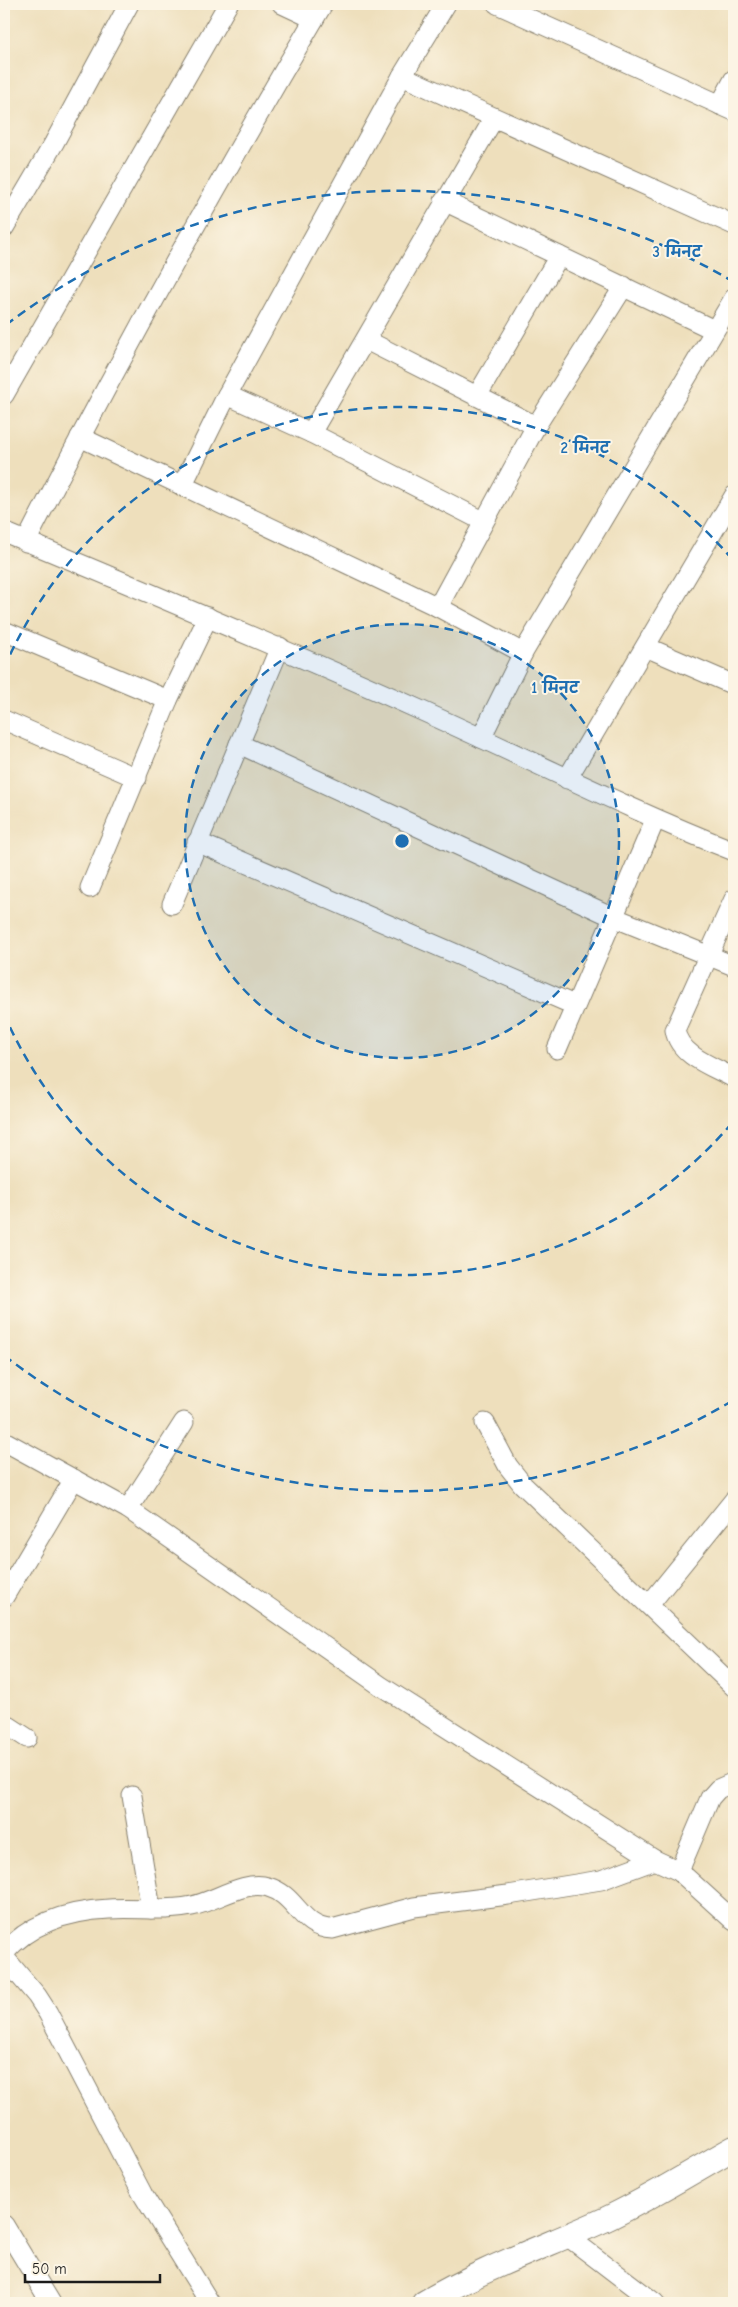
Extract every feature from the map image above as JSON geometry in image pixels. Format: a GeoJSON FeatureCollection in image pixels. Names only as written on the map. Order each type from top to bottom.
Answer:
{"type":"FeatureCollection","features":[{"type":"Feature","properties":{"kind":"main road"},"geometry":{"type":"LineString","coordinates":[[424,2303],[463,2282],[645,2199],[734,2148]]}},
{"type":"Feature","properties":{"kind":"street"},"geometry":{"type":"LineString","coordinates":[[4,228],[54,143],[128,4]]}},
{"type":"Feature","properties":{"kind":"street"},"geometry":{"type":"LineString","coordinates":[[4,395],[228,4]]}},
{"type":"Feature","properties":{"kind":"street"},"geometry":{"type":"LineString","coordinates":[[26,542],[80,437],[188,239],[318,11],[282,4]]}},
{"type":"Feature","properties":{"kind":"street"},"geometry":{"type":"LineString","coordinates":[[182,486],[227,395],[402,76],[446,4]]}},
{"type":"Feature","properties":{"kind":"street"},"geometry":{"type":"LineString","coordinates":[[497,4],[727,108],[734,79]]}},
{"type":"Feature","properties":{"kind":"street"},"geometry":{"type":"LineString","coordinates":[[402,76],[734,225]]}},
{"type":"Feature","properties":{"kind":"street"},"geometry":{"type":"LineString","coordinates":[[311,433],[444,201],[494,118]]}},
{"type":"Feature","properties":{"kind":"street"},"geometry":{"type":"LineString","coordinates":[[444,201],[714,330]]}},
{"type":"Feature","properties":{"kind":"street"},"geometry":{"type":"LineString","coordinates":[[477,396],[559,256]]}},
{"type":"Feature","properties":{"kind":"street"},"geometry":{"type":"LineString","coordinates":[[438,607],[536,426],[624,286]]}},
{"type":"Feature","properties":{"kind":"street"},"geometry":{"type":"LineString","coordinates":[[481,738],[523,653],[734,298]]}},
{"type":"Feature","properties":{"kind":"street"},"geometry":{"type":"LineString","coordinates":[[366,340],[536,426]]}},
{"type":"Feature","properties":{"kind":"street"},"geometry":{"type":"LineString","coordinates":[[227,395],[311,433],[483,521]]}},
{"type":"Feature","properties":{"kind":"street"},"geometry":{"type":"LineString","coordinates":[[80,437],[438,607],[523,653]]}},
{"type":"Feature","properties":{"kind":"street"},"geometry":{"type":"LineString","coordinates":[[567,780],[734,496]]}},
{"type":"Feature","properties":{"kind":"street"},"geometry":{"type":"LineString","coordinates":[[4,532],[280,647],[481,738],[655,820],[734,851]]}},
{"type":"Feature","properties":{"kind":"street"},"geometry":{"type":"LineString","coordinates":[[90,888],[168,700],[208,617]]}},
{"type":"Feature","properties":{"kind":"street"},"geometry":{"type":"LineString","coordinates":[[4,631],[168,700]]}},
{"type":"Feature","properties":{"kind":"street"},"geometry":{"type":"LineString","coordinates":[[172,904],[280,647]]}},
{"type":"Feature","properties":{"kind":"street"},"geometry":{"type":"LineString","coordinates":[[646,647],[734,685]]}},
{"type":"Feature","properties":{"kind":"street"},"geometry":{"type":"LineString","coordinates":[[4,720],[136,778]]}},
{"type":"Feature","properties":{"kind":"street"},"geometry":{"type":"LineString","coordinates":[[239,744],[613,916],[734,966]]}},
{"type":"Feature","properties":{"kind":"street"},"geometry":{"type":"LineString","coordinates":[[557,1049],[574,1005],[655,820]]}},
{"type":"Feature","properties":{"kind":"street"},"geometry":{"type":"LineString","coordinates":[[197,842],[574,1005]]}},
{"type":"Feature","properties":{"kind":"street"},"geometry":{"type":"LineString","coordinates":[[734,899],[674,1030],[676,1037],[686,1050],[734,1078]]}},
{"type":"Feature","properties":{"kind":"street"},"geometry":{"type":"LineString","coordinates":[[128,1509],[184,1422]]}},
{"type":"Feature","properties":{"kind":"street"},"geometry":{"type":"LineString","coordinates":[[485,1423],[515,1476],[734,1687]]}},
{"type":"Feature","properties":{"kind":"street"},"geometry":{"type":"LineString","coordinates":[[4,1441],[128,1509],[381,1686],[654,1860],[679,1871],[734,1921]]}},
{"type":"Feature","properties":{"kind":"street"},"geometry":{"type":"LineString","coordinates":[[4,1597],[74,1479]]}},
{"type":"Feature","properties":{"kind":"street"},"geometry":{"type":"LineString","coordinates":[[649,1605],[734,1500]]}},
{"type":"Feature","properties":{"kind":"street"},"geometry":{"type":"LineString","coordinates":[[4,1722],[27,1738]]}},
{"type":"Feature","properties":{"kind":"street"},"geometry":{"type":"LineString","coordinates":[[679,1871],[710,1798],[718,1789],[734,1782]]}},
{"type":"Feature","properties":{"kind":"street"},"geometry":{"type":"LineString","coordinates":[[132,1796],[151,1909]]}},
{"type":"Feature","properties":{"kind":"street"},"geometry":{"type":"LineString","coordinates":[[210,2303],[143,2195],[48,2013],[37,1996],[4,1955],[14,1942],[32,1929],[52,1920],[74,1914],[109,1909],[168,1910],[191,1906],[258,1885],[270,1887],[283,1894],[312,1924],[321,1928],[332,1929],[414,1907],[508,1895],[601,1880],[654,1860]]}},
{"type":"Feature","properties":{"kind":"street"},"geometry":{"type":"LineString","coordinates":[[4,2225],[51,2303]]}},
{"type":"Feature","properties":{"kind":"street"},"geometry":{"type":"LineString","coordinates":[[567,2236],[655,2303]]}}]}
